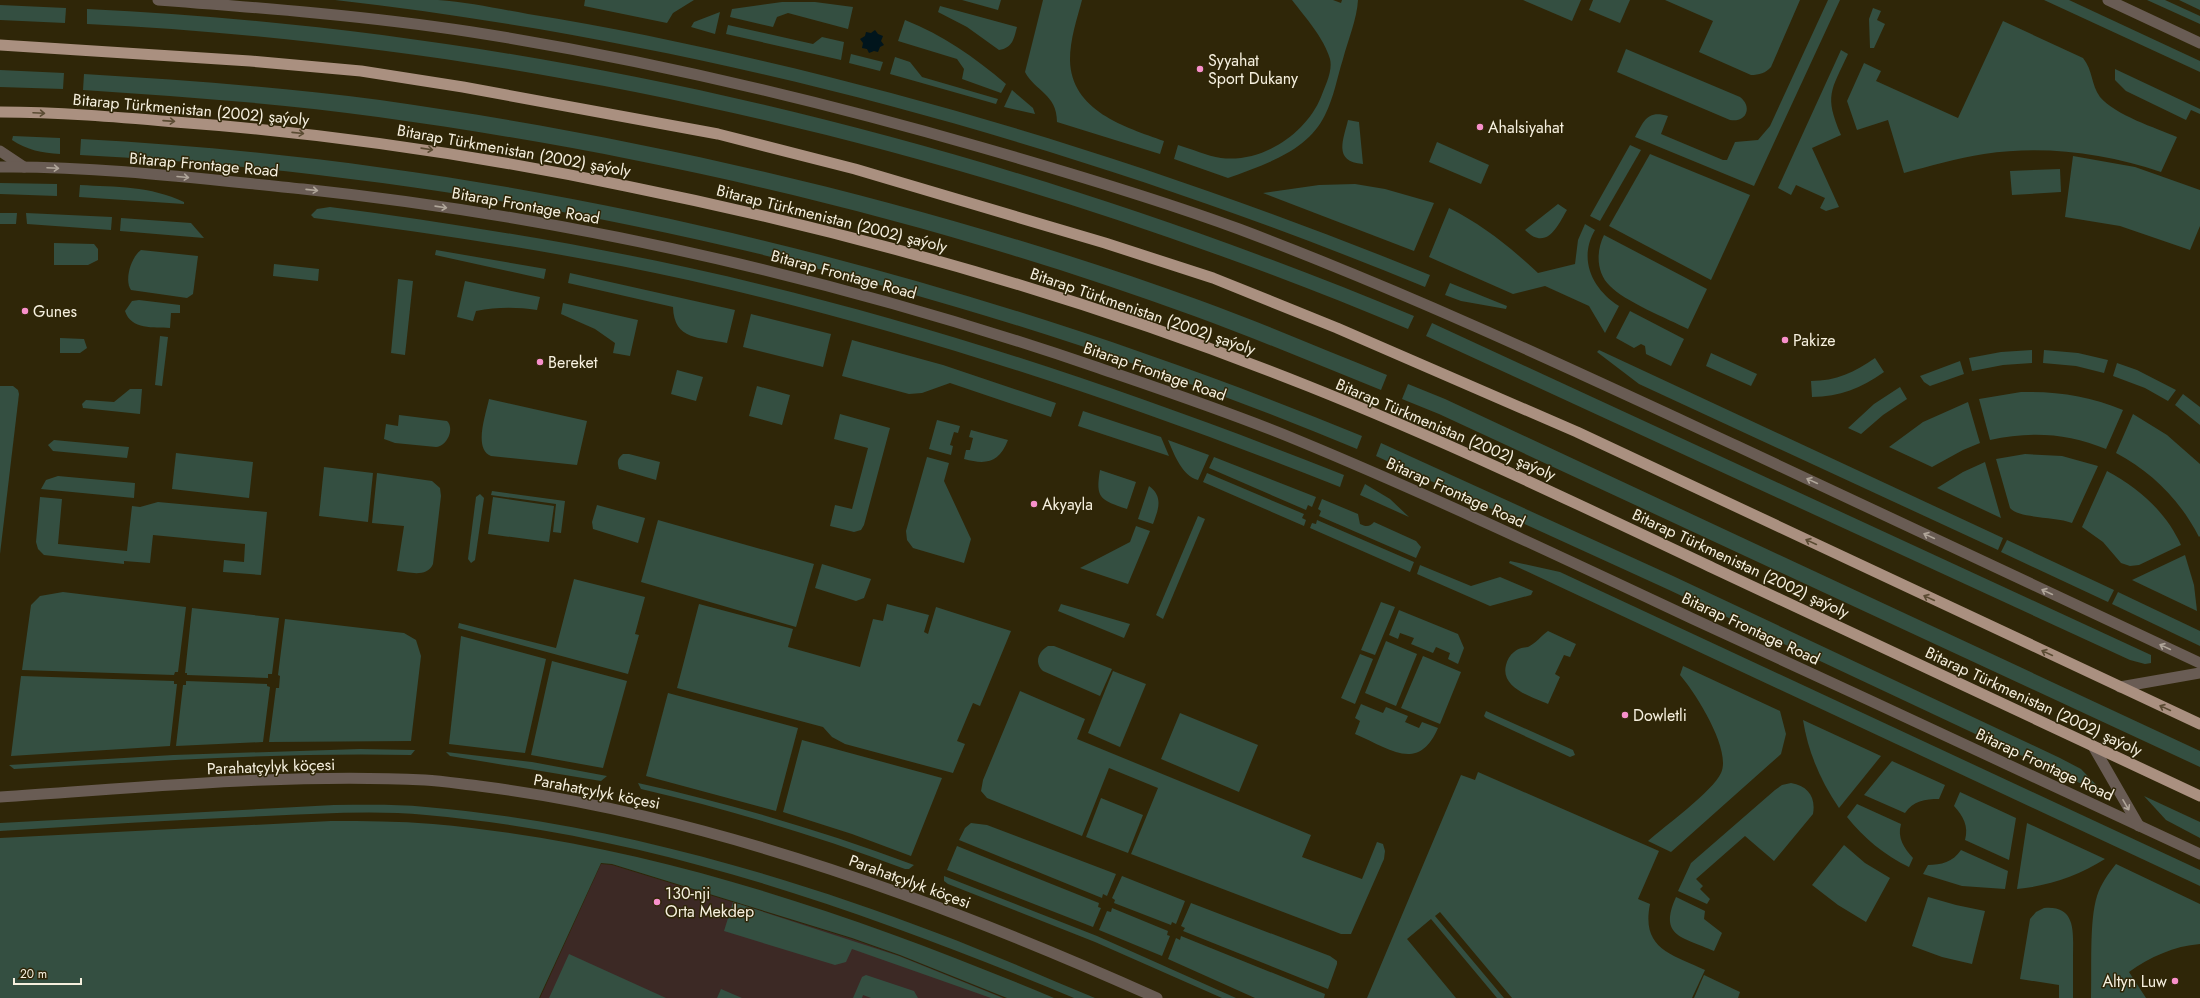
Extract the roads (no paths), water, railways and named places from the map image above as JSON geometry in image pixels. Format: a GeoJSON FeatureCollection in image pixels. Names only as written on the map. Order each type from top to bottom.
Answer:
{"type":"FeatureCollection","features":[{"type":"Feature","properties":{"kind":"main road"},"geometry":{"type":"LineString","coordinates":[[0,45],[250,61],[362,71],[463,87],[718,134],[855,170],[1001,211],[1213,278],[1337,328],[1577,432],[2200,724]]}},
{"type":"Feature","properties":{"kind":"main road","name":"Bitarap Türkmenistan (2002) şaýoly"},"geometry":{"type":"LineString","coordinates":[[0,112],[137,118],[250,127],[453,153],[713,204],[842,235],[981,273],[1081,304],[1310,387],[1541,487],[2200,796]]}},
{"type":"Feature","properties":{"kind":"street"},"geometry":{"type":"LineString","coordinates":[[158,0],[367,18],[471,32],[606,57],[735,83],[868,115],[1122,190],[1234,227],[1363,278],[1430,307],[1606,385],[2200,663]]}},
{"type":"Feature","properties":{"kind":"street"},"geometry":{"type":"LineString","coordinates":[[2108,0],[2200,43]]}},
{"type":"Feature","properties":{"kind":"street"},"geometry":{"type":"LineString","coordinates":[[0,151],[24,167]]}},
{"type":"Feature","properties":{"kind":"street","name":"Bitarap Frontage Road"},"geometry":{"type":"LineString","coordinates":[[0,167],[132,172],[349,194],[453,208],[571,228],[828,284],[966,324],[1191,399],[1296,439],[1530,543],[2200,854]]}},
{"type":"Feature","properties":{"kind":"street"},"geometry":{"type":"LineString","coordinates":[[2120,687],[2200,673]]}},
{"type":"Feature","properties":{"kind":"street"},"geometry":{"type":"LineString","coordinates":[[2093,746],[2138,826]]}},
{"type":"Feature","properties":{"kind":"street","name":"Parahatçylyk köçesi"},"geometry":{"type":"LineString","coordinates":[[0,797],[224,783],[334,779],[426,780],[515,791],[588,803],[693,828],[790,856],[918,899],[1010,935],[1157,998]]}},
{"type":"Feature","properties":{"kind":"water"},"geometry":{"type":"Polygon","coordinates":[[[875,30],[878,34],[883,36],[881,41],[884,45],[880,47],[878,52],[874,51],[869,53],[867,49],[862,48],[863,43],[860,39],[865,36],[866,32],[871,33],[875,30]]]}},
{"type":"Feature","properties":{"kind":"place","name":"Syyahat Sport Dukany"},"geometry":{"type":"Point","coordinates":[1200,69]}},
{"type":"Feature","properties":{"kind":"place","name":"Ahalsiyahat"},"geometry":{"type":"Point","coordinates":[1480,127]}},
{"type":"Feature","properties":{"kind":"place","name":"Gunes"},"geometry":{"type":"Point","coordinates":[25,311]}},
{"type":"Feature","properties":{"kind":"place","name":"Pakize"},"geometry":{"type":"Point","coordinates":[1785,340]}},
{"type":"Feature","properties":{"kind":"place","name":"Bereket"},"geometry":{"type":"Point","coordinates":[540,362]}},
{"type":"Feature","properties":{"kind":"place","name":"Akyayla"},"geometry":{"type":"Point","coordinates":[1034,504]}},
{"type":"Feature","properties":{"kind":"place","name":"Dowletli"},"geometry":{"type":"Point","coordinates":[1625,715]}},
{"type":"Feature","properties":{"kind":"place","name":"130-nji Orta Mekdep"},"geometry":{"type":"Point","coordinates":[657,902]}},
{"type":"Feature","properties":{"kind":"place","name":"Altyn Luw"},"geometry":{"type":"Point","coordinates":[2175,981]}}]}
